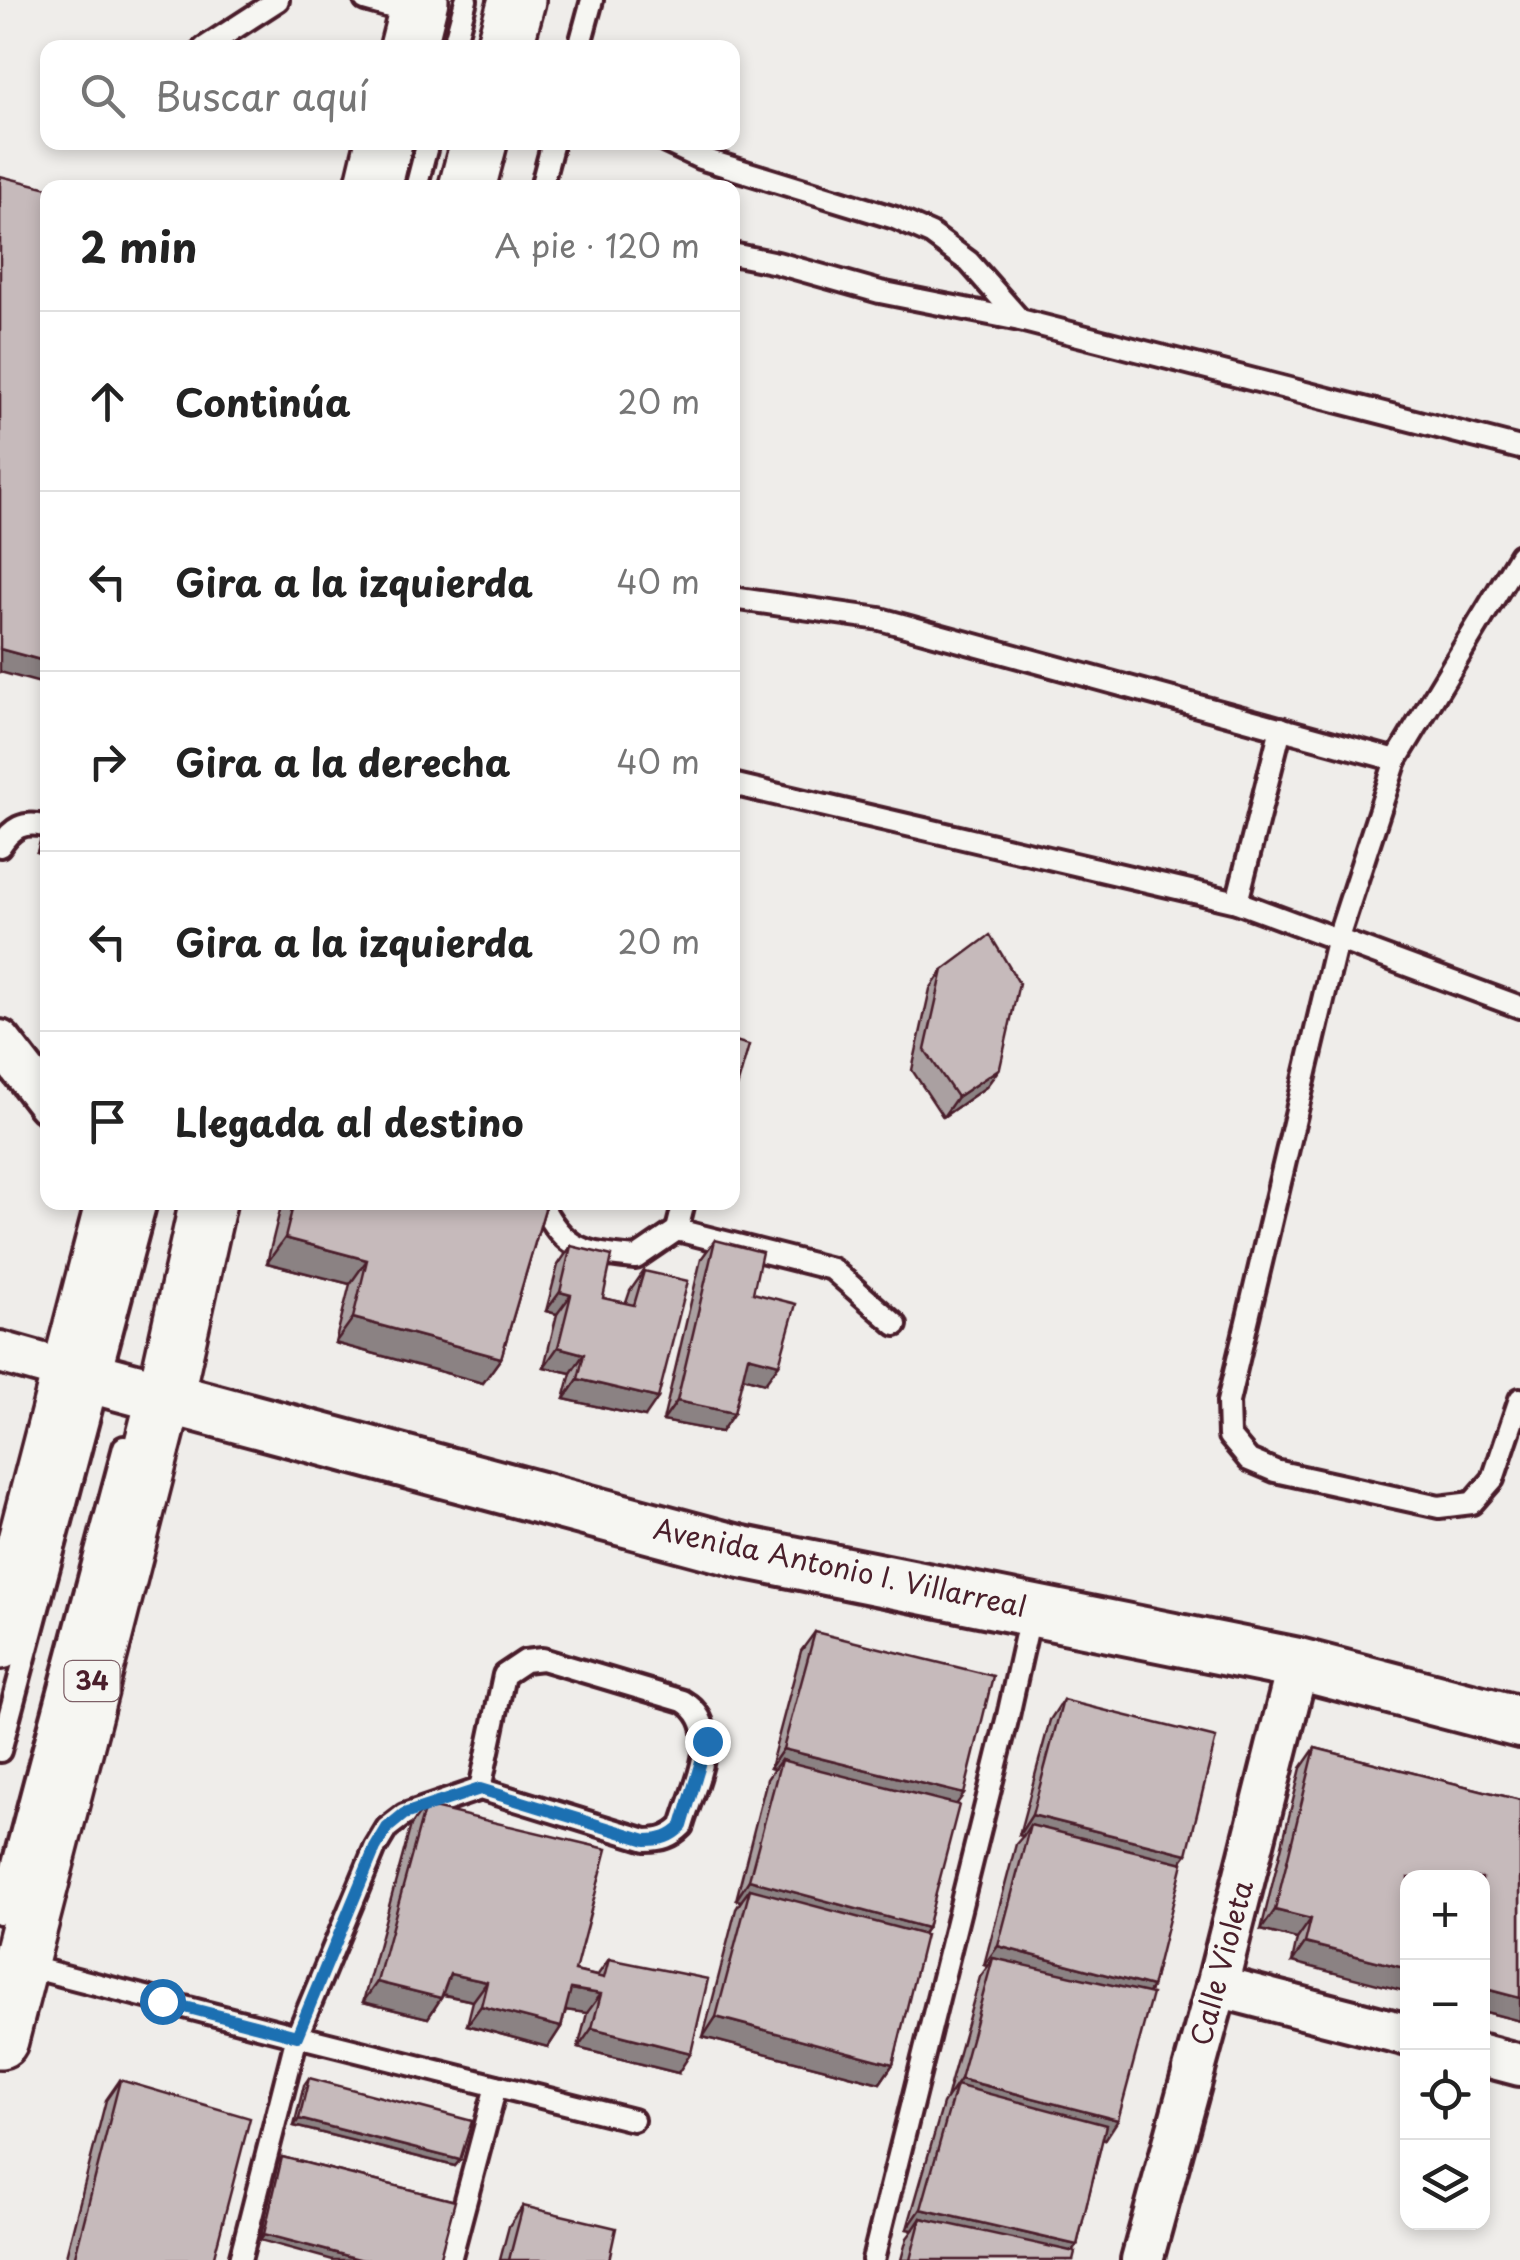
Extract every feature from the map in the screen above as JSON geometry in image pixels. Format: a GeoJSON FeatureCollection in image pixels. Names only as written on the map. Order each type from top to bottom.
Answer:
{"type":"FeatureCollection","features":[{"type":"Feature","properties":{"kind":"main road"},"geometry":{"type":"LineString","coordinates":[[506,40],[517,0]]}},
{"type":"Feature","properties":{"kind":"main road"},"geometry":{"type":"LineString","coordinates":[[375,180],[382,150]]}},
{"type":"Feature","properties":{"kind":"main road"},"geometry":{"type":"LineString","coordinates":[[465,180],[473,150]]}},
{"type":"Feature","properties":{"kind":"main road","name":"34"},"geometry":{"type":"LineString","coordinates":[[0,2040],[20,1965],[126,1392],[115,1210]]}},
{"type":"Feature","properties":{"kind":"main road","name":"34"},"geometry":{"type":"LineString","coordinates":[[0,1640],[126,1392],[205,1210]]}},
{"type":"Feature","properties":{"kind":"street"},"geometry":{"type":"LineString","coordinates":[[0,1041],[40,1093]]}},
{"type":"Feature","properties":{"kind":"street","name":"Avenida Antonio I. Villarreal"},"geometry":{"type":"LineString","coordinates":[[0,1352],[126,1392],[742,1552],[1298,1664],[1520,1722]]}},
{"type":"Feature","properties":{"kind":"street","name":"Calle Violeta"},"geometry":{"type":"LineString","coordinates":[[1142,2260],[1217,1986],[1298,1664]]}},
{"type":"Feature","properties":{"kind":"street"},"geometry":{"type":"LineString","coordinates":[[1217,1986],[1400,2034]]}},
{"type":"Feature","properties":{"kind":"street"},"geometry":{"type":"LineString","coordinates":[[1490,2057],[1520,2064]]}},
{"type":"Feature","properties":{"kind":"lane"},"geometry":{"type":"LineString","coordinates":[[216,40],[278,0]]}},
{"type":"Feature","properties":{"kind":"lane"},"geometry":{"type":"LineString","coordinates":[[365,0],[433,22]]}},
{"type":"Feature","properties":{"kind":"lane"},"geometry":{"type":"LineString","coordinates":[[498,40],[509,0]]}},
{"type":"Feature","properties":{"kind":"lane"},"geometry":{"type":"LineString","coordinates":[[581,40],[592,0]]}},
{"type":"Feature","properties":{"kind":"lane"},"geometry":{"type":"LineString","coordinates":[[418,180],[426,150]]}},
{"type":"Feature","properties":{"kind":"lane"},"geometry":{"type":"LineString","coordinates":[[543,180],[551,150]]}},
{"type":"Feature","properties":{"kind":"lane"},"geometry":{"type":"LineString","coordinates":[[683,150],[860,206],[932,234],[969,262],[1020,320]]}},
{"type":"Feature","properties":{"kind":"lane"},"geometry":{"type":"LineString","coordinates":[[740,256],[880,292],[1020,320],[1520,448]]}},
{"type":"Feature","properties":{"kind":"lane"},"geometry":{"type":"LineString","coordinates":[[1520,555],[1396,760],[1337,941],[1228,1402],[1229,1436],[1249,1460],[1276,1471],[1439,1507],[1472,1502],[1493,1479],[1520,1398]]}},
{"type":"Feature","properties":{"kind":"lane"},"geometry":{"type":"LineString","coordinates":[[740,599],[880,620],[1396,760]]}},
{"type":"Feature","properties":{"kind":"lane"},"geometry":{"type":"LineString","coordinates":[[1237,902],[1281,728]]}},
{"type":"Feature","properties":{"kind":"lane"},"geometry":{"type":"LineString","coordinates":[[740,786],[1237,902],[1520,1007]]}},
{"type":"Feature","properties":{"kind":"lane"},"geometry":{"type":"LineString","coordinates":[[0,846],[10,830],[30,823],[40,825]]}},
{"type":"Feature","properties":{"kind":"lane"},"geometry":{"type":"LineString","coordinates":[[0,1914],[126,1392],[145,1210]]}},
{"type":"Feature","properties":{"kind":"lane"},"geometry":{"type":"LineString","coordinates":[[174,1258],[187,1210]]}},
{"type":"Feature","properties":{"kind":"lane"},"geometry":{"type":"LineString","coordinates":[[544,1210],[553,1228],[586,1253],[636,1258],[677,1230],[682,1210]]}},
{"type":"Feature","properties":{"kind":"lane"},"geometry":{"type":"LineString","coordinates":[[677,1230],[832,1268],[896,1325]]}},
{"type":"Feature","properties":{"kind":"lane"},"geometry":{"type":"LineString","coordinates":[[0,1751],[126,1392]]}},
{"type":"Feature","properties":{"kind":"lane"},"geometry":{"type":"LineString","coordinates":[[873,2260],[1031,1610]]}},
{"type":"Feature","properties":{"kind":"lane"},"geometry":{"type":"LineString","coordinates":[[240,2260],[297,2036],[375,1848],[387,1828],[404,1814],[480,1789],[646,1840],[658,1840],[682,1826],[707,1741],[704,1721],[695,1708],[682,1700],[542,1659],[525,1661],[504,1674],[480,1789]]}},
{"type":"Feature","properties":{"kind":"lane"},"geometry":{"type":"LineString","coordinates":[[20,1965],[633,2120]]}},
{"type":"Feature","properties":{"kind":"lane"},"geometry":{"type":"LineString","coordinates":[[450,2260],[496,2086]]}},
{"type":"Feature","properties":{"kind":"building"},"geometry":{"type":"Polygon","coordinates":[[[0,176],[40,186],[40,660],[0,649],[0,176]]]}},
{"type":"Feature","properties":{"kind":"building"},"geometry":{"type":"Polygon","coordinates":[[[990,935],[1019,983],[1000,1068],[957,1097],[925,1050],[943,970],[990,935]]]}},
{"type":"Feature","properties":{"kind":"building"},"geometry":{"type":"Polygon","coordinates":[[[740,1042],[749,1045],[740,1077],[740,1042]]]}},
{"type":"Feature","properties":{"kind":"building"},"geometry":{"type":"Polygon","coordinates":[[[292,1210],[545,1210],[501,1358],[353,1318],[367,1260],[285,1238],[292,1210]]]}},
{"type":"Feature","properties":{"kind":"building"},"geometry":{"type":"Polygon","coordinates":[[[715,1240],[762,1252],[753,1293],[796,1304],[779,1364],[748,1356],[734,1413],[677,1401],[715,1240]]]}},
{"type":"Feature","properties":{"kind":"building"},"geometry":{"type":"Polygon","coordinates":[[[571,1246],[612,1256],[603,1298],[634,1305],[644,1271],[688,1281],[658,1398],[578,1379],[584,1354],[558,1347],[571,1295],[560,1292],[571,1246]]]}},
{"type":"Feature","properties":{"kind":"building"},"geometry":{"type":"Polygon","coordinates":[[[815,1632],[993,1676],[964,1794],[783,1749],[815,1632]]]}},
{"type":"Feature","properties":{"kind":"building"},"geometry":{"type":"Polygon","coordinates":[[[1063,1700],[1216,1738],[1187,1854],[1032,1815],[1063,1700]]]}},
{"type":"Feature","properties":{"kind":"building"},"geometry":{"type":"Polygon","coordinates":[[[1315,1748],[1520,1800],[1520,1998],[1490,1990],[1490,1870],[1400,1870],[1400,1967],[1305,1943],[1311,1919],[1275,1910],[1315,1748]]]}},
{"type":"Feature","properties":{"kind":"building"},"geometry":{"type":"Polygon","coordinates":[[[781,1760],[959,1805],[927,1928],[749,1880],[781,1760]]]}},
{"type":"Feature","properties":{"kind":"building"},"geometry":{"type":"Polygon","coordinates":[[[425,1806],[607,1849],[575,1971],[604,1978],[609,1959],[708,1979],[691,2053],[592,2028],[601,1994],[571,1989],[561,2027],[481,2006],[487,1982],[450,1974],[441,1998],[377,1982],[425,1806]]]}},
{"type":"Feature","properties":{"kind":"building"},"geometry":{"type":"Polygon","coordinates":[[[1030,1825],[1183,1863],[1152,1987],[998,1946],[1030,1825]]]}},
{"type":"Feature","properties":{"kind":"building"},"geometry":{"type":"Polygon","coordinates":[[[750,1889],[925,1935],[893,2064],[716,2017],[750,1889]]]}},
{"type":"Feature","properties":{"kind":"building"},"geometry":{"type":"Polygon","coordinates":[[[993,1958],[1152,1994],[1118,2120],[960,2079],[993,1958]]]}},
{"type":"Feature","properties":{"kind":"building"},"geometry":{"type":"Polygon","coordinates":[[[309,2078],[472,2121],[460,2160],[299,2119],[309,2078]]]}},
{"type":"Feature","properties":{"kind":"building"},"geometry":{"type":"Polygon","coordinates":[[[120,2080],[250,2118],[213,2260],[74,2260],[120,2080]]]}},
{"type":"Feature","properties":{"kind":"building"},"geometry":{"type":"Polygon","coordinates":[[[956,2085],[1106,2125],[1077,2245],[921,2209],[956,2085]]]}},
{"type":"Feature","properties":{"kind":"building"},"geometry":{"type":"Polygon","coordinates":[[[282,2157],[455,2201],[439,2260],[363,2260],[264,2234],[282,2157]]]}},
{"type":"Feature","properties":{"kind":"building"},"geometry":{"type":"Polygon","coordinates":[[[523,2206],[616,2228],[609,2260],[509,2260],[523,2206]]]}},
{"type":"Feature","properties":{"kind":"building"},"geometry":{"type":"Polygon","coordinates":[[[921,2218],[1075,2252],[1073,2260],[910,2260],[921,2218]]]}},
{"type":"Feature","properties":{"kind":"route"},"geometry":{"type":"LineString","coordinates":[[162,2001],[297,2036],[375,1848],[387,1828],[404,1814],[480,1789],[646,1840],[658,1840],[682,1826],[707,1741]]}}]}
